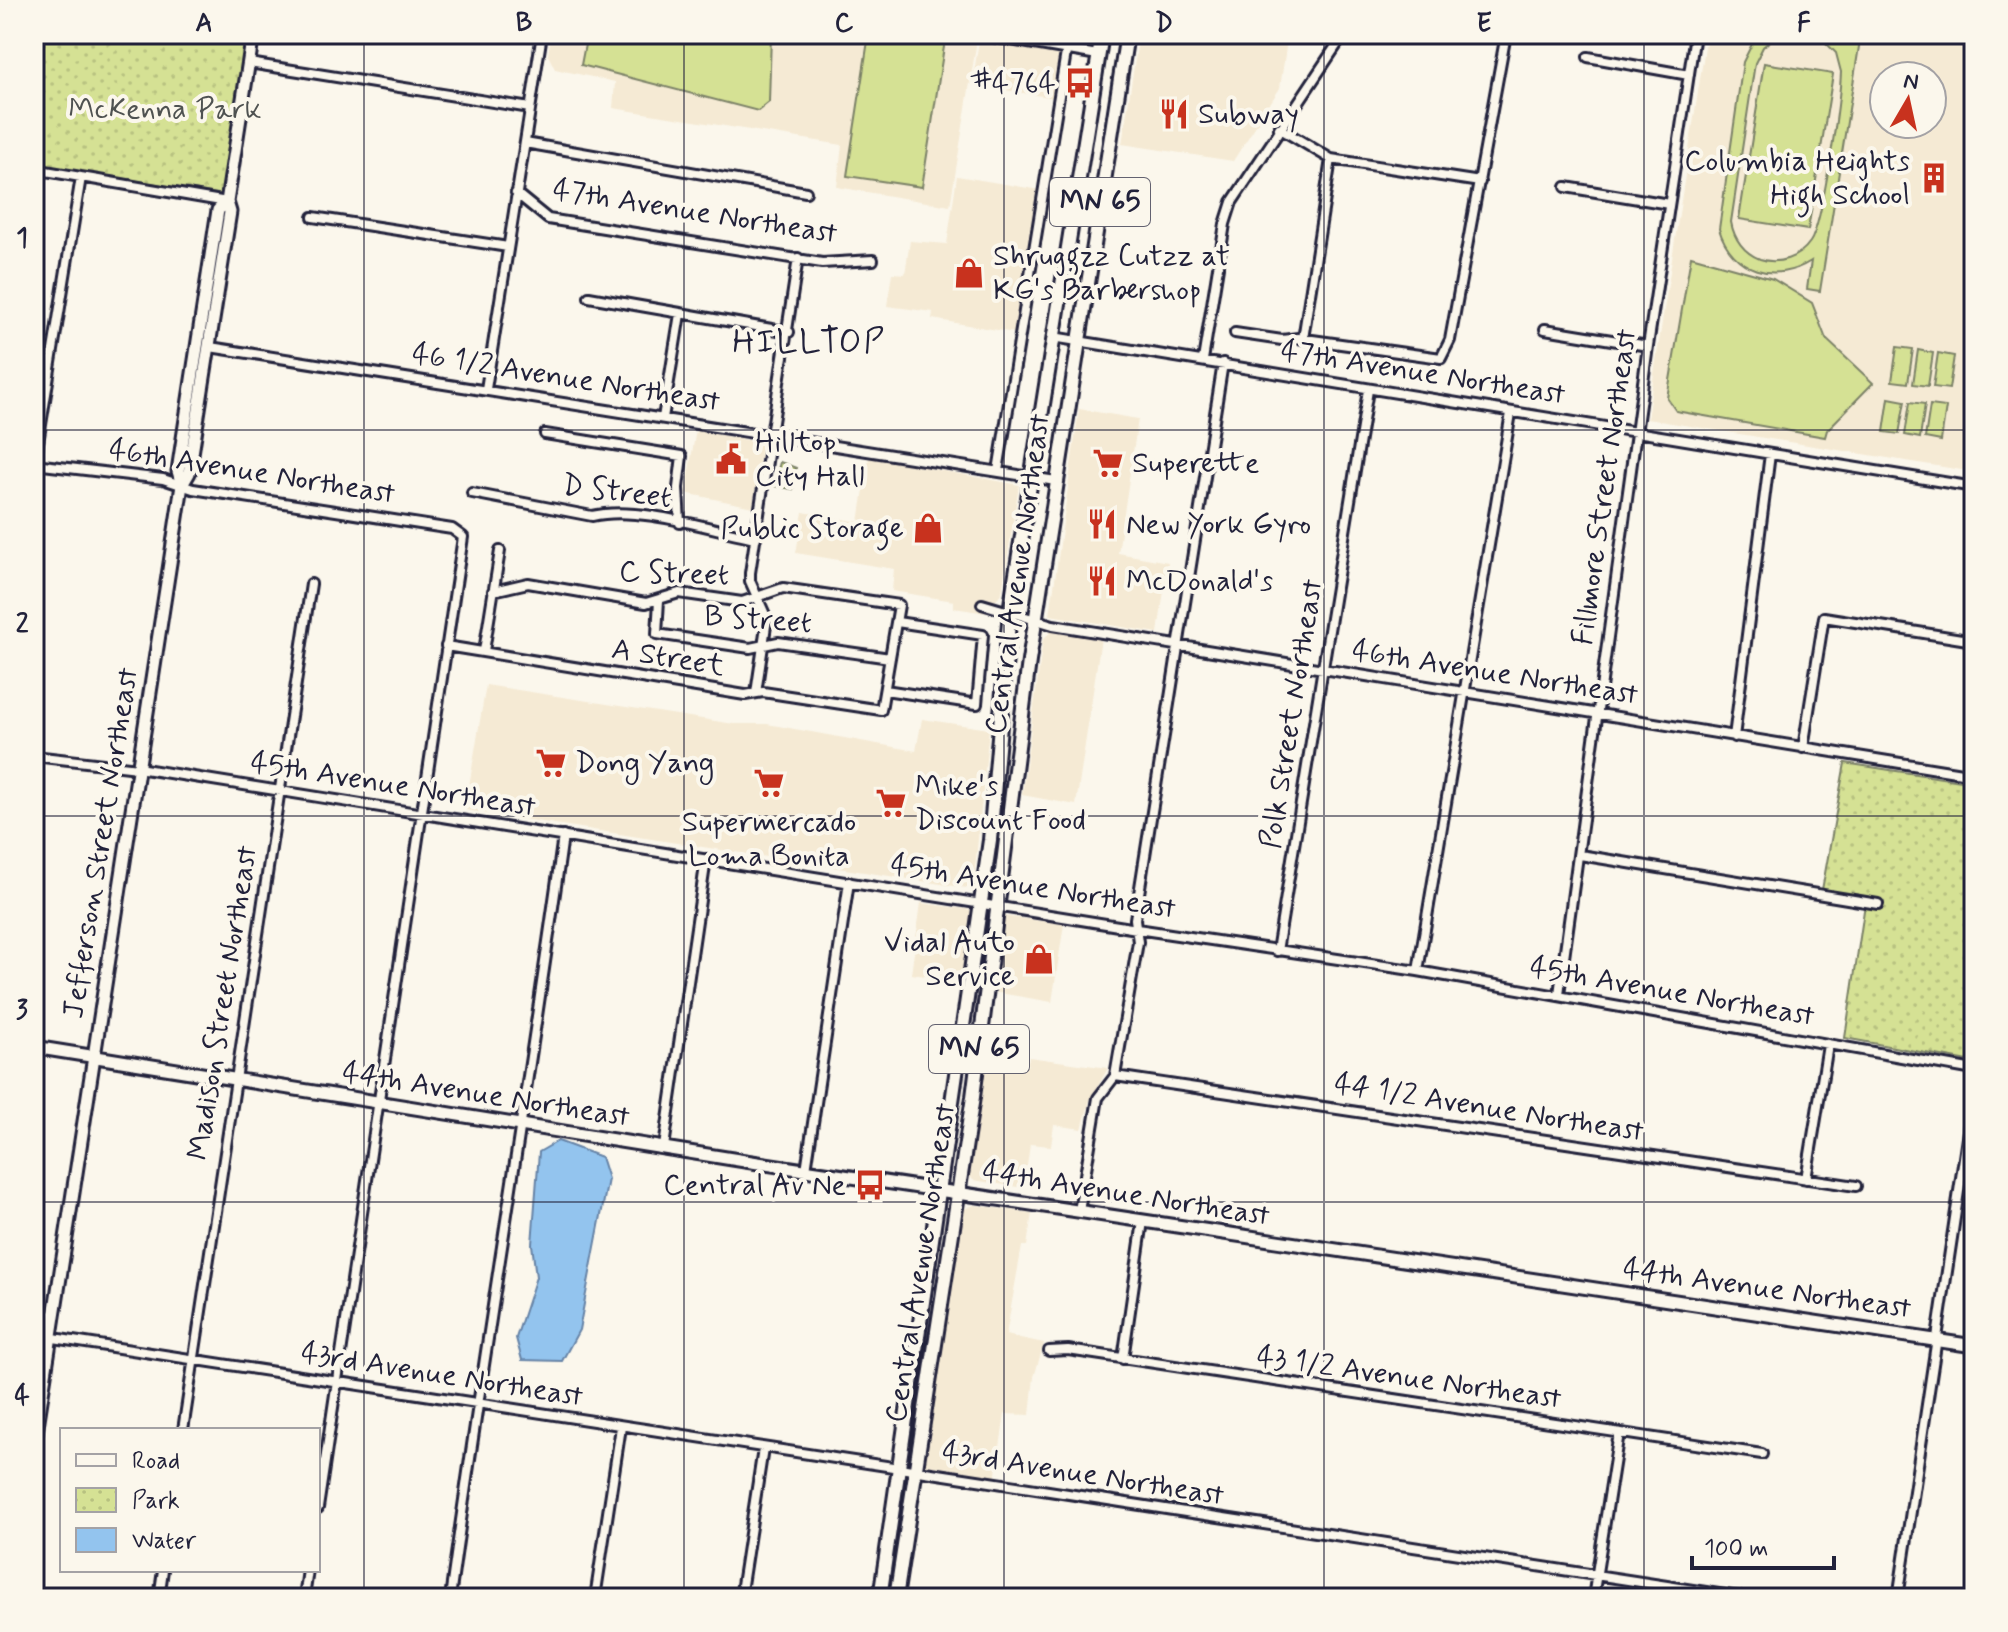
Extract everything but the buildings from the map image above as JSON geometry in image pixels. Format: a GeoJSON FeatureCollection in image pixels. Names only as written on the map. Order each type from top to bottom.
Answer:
{"type":"FeatureCollection","features":[{"type":"Feature","properties":{"kind":"main road","name":"Central Avenue Northeast"},"geometry":{"type":"LineString","coordinates":[[880,1598],[937,1190],[982,902],[1010,611],[1102,34]]}},
{"type":"Feature","properties":{"kind":"main road","name":"Central Avenue Northeast"},"geometry":{"type":"LineString","coordinates":[[896,1598],[999,905],[1035,620],[1127,34]]}},
{"type":"Feature","properties":{"kind":"street","name":"Jefferson Street Northeast"},"geometry":{"type":"LineString","coordinates":[[34,1446],[182,485],[189,473],[210,347],[230,212],[227,202],[253,34]]}},
{"type":"Feature","properties":{"kind":"street"},"geometry":{"type":"LineString","coordinates":[[486,389],[542,34]]}},
{"type":"Feature","properties":{"kind":"street","name":"Central Avenue Northeast"},"geometry":{"type":"LineString","coordinates":[[998,471],[1069,34]]}},
{"type":"Feature","properties":{"kind":"street"},"geometry":{"type":"LineString","coordinates":[[1203,360],[1228,213],[1279,128],[1344,34]]}},
{"type":"Feature","properties":{"kind":"street"},"geometry":{"type":"LineString","coordinates":[[1235,333],[1441,358],[1450,340],[1506,34]]}},
{"type":"Feature","properties":{"kind":"street","name":"Fillmore Street Northeast"},"geometry":{"type":"LineString","coordinates":[[1559,994],[1648,346],[1695,34]]}},
{"type":"Feature","properties":{"kind":"street"},"geometry":{"type":"LineString","coordinates":[[993,37],[1098,55]]}},
{"type":"Feature","properties":{"kind":"street"},"geometry":{"type":"LineString","coordinates":[[1588,57],[1689,75]]}},
{"type":"Feature","properties":{"kind":"street"},"geometry":{"type":"LineString","coordinates":[[249,63],[530,108]]}},
{"type":"Feature","properties":{"kind":"street"},"geometry":{"type":"LineString","coordinates":[[1279,128],[1331,159],[1480,182]]}},
{"type":"Feature","properties":{"kind":"street"},"geometry":{"type":"LineString","coordinates":[[525,143],[806,192]]}},
{"type":"Feature","properties":{"kind":"street"},"geometry":{"type":"LineString","coordinates":[[1303,339],[1331,159]]}},
{"type":"Feature","properties":{"kind":"street"},"geometry":{"type":"LineString","coordinates":[[34,169],[227,202]]}},
{"type":"Feature","properties":{"kind":"street"},"geometry":{"type":"LineString","coordinates":[[34,466],[81,177]]}},
{"type":"Feature","properties":{"kind":"street"},"geometry":{"type":"LineString","coordinates":[[1566,187],[1669,204]]}},
{"type":"Feature","properties":{"kind":"street","name":"47th Avenue Northeast"},"geometry":{"type":"LineString","coordinates":[[516,193],[548,219],[822,263],[873,260]]}},
{"type":"Feature","properties":{"kind":"street","name":"Jefferson Street Northeast"},"geometry":{"type":"LineString","coordinates":[[182,485],[178,471],[195,344],[218,210],[227,202]]}},
{"type":"Feature","properties":{"kind":"street"},"geometry":{"type":"LineString","coordinates":[[313,217],[508,247]]}},
{"type":"Feature","properties":{"kind":"street"},"geometry":{"type":"LineString","coordinates":[[756,693],[767,619],[750,581],[798,258]]}},
{"type":"Feature","properties":{"kind":"street"},"geometry":{"type":"LineString","coordinates":[[589,297],[789,332]]}},
{"type":"Feature","properties":{"kind":"street"},"geometry":{"type":"LineString","coordinates":[[663,418],[680,314]]}},
{"type":"Feature","properties":{"kind":"street"},"geometry":{"type":"LineString","coordinates":[[1545,329],[1648,346]]}},
{"type":"Feature","properties":{"kind":"street","name":"47th Avenue Northeast"},"geometry":{"type":"LineString","coordinates":[[1053,337],[1974,487]]}},
{"type":"Feature","properties":{"kind":"street","name":"46 1/2 Avenue Northeast"},"geometry":{"type":"LineString","coordinates":[[210,347],[1056,481]]}},
{"type":"Feature","properties":{"kind":"street"},"geometry":{"type":"LineString","coordinates":[[1079,1211],[1098,1098],[1115,1076],[1138,942],[1135,919],[1223,363]]}},
{"type":"Feature","properties":{"kind":"street","name":"Polk Street Northeast"},"geometry":{"type":"LineString","coordinates":[[1277,951],[1368,390]]}},
{"type":"Feature","properties":{"kind":"street"},"geometry":{"type":"LineString","coordinates":[[1418,971],[1511,413]]}},
{"type":"Feature","properties":{"kind":"street"},"geometry":{"type":"LineString","coordinates":[[545,434],[682,456],[678,488],[680,523]]}},
{"type":"Feature","properties":{"kind":"street"},"geometry":{"type":"LineString","coordinates":[[1734,737],[1770,454]]}},
{"type":"Feature","properties":{"kind":"street","name":"46th Avenue Northeast"},"geometry":{"type":"LineString","coordinates":[[34,466],[163,479],[182,485],[452,529],[460,533],[463,542],[446,646]]}},
{"type":"Feature","properties":{"kind":"street","name":"D Street"},"geometry":{"type":"LineString","coordinates":[[472,493],[592,516],[609,512],[631,513],[756,538]]}},
{"type":"Feature","properties":{"kind":"street"},"geometry":{"type":"LineString","coordinates":[[484,651],[500,551]]}},
{"type":"Feature","properties":{"kind":"street","name":"C Street"},"geometry":{"type":"LineString","coordinates":[[493,591],[528,583],[646,603],[679,593],[742,602],[783,588],[899,605],[897,622]]}},
{"type":"Feature","properties":{"kind":"street","name":"Madison Street Northeast"},"geometry":{"type":"LineString","coordinates":[[183,1428],[311,584]]}},
{"type":"Feature","properties":{"kind":"street","name":"B Street"},"geometry":{"type":"LineString","coordinates":[[659,600],[657,634],[750,648],[765,642],[890,658]]}},
{"type":"Feature","properties":{"kind":"street","name":"46th Avenue Northeast"},"geometry":{"type":"LineString","coordinates":[[982,604],[1035,620],[1178,646],[1974,775]]}},
{"type":"Feature","properties":{"kind":"street"},"geometry":{"type":"LineString","coordinates":[[1803,748],[1824,617],[1974,641]]}},
{"type":"Feature","properties":{"kind":"street"},"geometry":{"type":"LineString","coordinates":[[897,622],[983,635],[977,704],[885,690],[890,658],[897,622]]}},
{"type":"Feature","properties":{"kind":"street"},"geometry":{"type":"LineString","coordinates":[[320,1495],[446,646]]}},
{"type":"Feature","properties":{"kind":"street","name":"A Street"},"geometry":{"type":"LineString","coordinates":[[446,646],[745,695],[756,693],[881,710],[885,690]]}},
{"type":"Feature","properties":{"kind":"street","name":"45th Avenue Northeast"},"geometry":{"type":"LineString","coordinates":[[34,756],[138,768],[1137,929],[1418,971],[1974,1070]]}},
{"type":"Feature","properties":{"kind":"street"},"geometry":{"type":"LineString","coordinates":[[450,1598],[477,1404],[523,1126],[563,836]]}},
{"type":"Feature","properties":{"kind":"street"},"geometry":{"type":"LineString","coordinates":[[1580,855],[1878,904]]}},
{"type":"Feature","properties":{"kind":"street"},"geometry":{"type":"LineString","coordinates":[[664,1147],[706,859]]}},
{"type":"Feature","properties":{"kind":"street"},"geometry":{"type":"LineString","coordinates":[[806,1170],[849,882]]}},
{"type":"Feature","properties":{"kind":"street"},"geometry":{"type":"LineString","coordinates":[[1806,1179],[1828,1045]]}},
{"type":"Feature","properties":{"kind":"street","name":"44th Avenue Northeast"},"geometry":{"type":"LineString","coordinates":[[34,1047],[806,1170],[1974,1346]]}},
{"type":"Feature","properties":{"kind":"street","name":"44 1/2 Avenue Northeast"},"geometry":{"type":"LineString","coordinates":[[1115,1076],[1856,1186]]}},
{"type":"Feature","properties":{"kind":"street"},"geometry":{"type":"LineString","coordinates":[[1898,1598],[1940,1339],[1974,1091]]}},
{"type":"Feature","properties":{"kind":"street"},"geometry":{"type":"LineString","coordinates":[[1123,1359],[1143,1221]]}},
{"type":"Feature","properties":{"kind":"street","name":"43rd Avenue Northeast"},"geometry":{"type":"LineString","coordinates":[[34,1335],[915,1473],[1745,1598]]}},
{"type":"Feature","properties":{"kind":"street","name":"43 1/2 Avenue Northeast"},"geometry":{"type":"LineString","coordinates":[[1049,1351],[1123,1359],[1762,1454]]}},
{"type":"Feature","properties":{"kind":"street"},"geometry":{"type":"LineString","coordinates":[[595,1598],[621,1427]]}},
{"type":"Feature","properties":{"kind":"street"},"geometry":{"type":"LineString","coordinates":[[1593,1598],[1619,1433]]}},
{"type":"Feature","properties":{"kind":"street"},"geometry":{"type":"LineString","coordinates":[[740,1598],[763,1449]]}},
{"type":"Feature","properties":{"kind":"street"},"geometry":{"type":"LineString","coordinates":[[159,1598],[163,1572]]}},
{"type":"Feature","properties":{"kind":"street"},"geometry":{"type":"LineString","coordinates":[[304,1598],[308,1572]]}},
{"type":"Feature","properties":{"kind":"shaded area"},"geometry":{"type":"Polygon","coordinates":[[[551,34],[978,34],[950,206],[837,187],[842,145],[613,108],[615,82],[555,69],[548,55],[551,34]]]}},
{"type":"Feature","properties":{"kind":"shaded area"},"geometry":{"type":"Polygon","coordinates":[[[980,34],[1074,34],[1055,98],[972,85],[980,34]]]}},
{"type":"Feature","properties":{"kind":"shaded area"},"geometry":{"type":"Polygon","coordinates":[[[1139,34],[1288,34],[1280,88],[1233,161],[1122,144],[1139,34]]]}},
{"type":"Feature","properties":{"kind":"shaded area"},"geometry":{"type":"Polygon","coordinates":[[[1707,34],[1974,34],[1974,472],[1647,419],[1707,34]]]}},
{"type":"Feature","properties":{"kind":"shaded area"},"geometry":{"type":"Polygon","coordinates":[[[957,176],[1040,190],[1015,333],[932,319],[933,312],[887,306],[892,273],[905,274],[910,241],[947,244],[957,176]]]}},
{"type":"Feature","properties":{"kind":"shaded area"},"geometry":{"type":"Polygon","coordinates":[[[1079,409],[1138,419],[1118,553],[1168,562],[1158,633],[1050,615],[1079,409]]]}},
{"type":"Feature","properties":{"kind":"shaded area"},"geometry":{"type":"Polygon","coordinates":[[[696,430],[762,443],[753,507],[685,493],[696,430]]]}},
{"type":"Feature","properties":{"kind":"shaded area"},"geometry":{"type":"Polygon","coordinates":[[[869,457],[1019,485],[1002,592],[986,613],[954,608],[954,601],[892,591],[894,569],[796,553],[803,512],[859,522],[869,457]]]}},
{"type":"Feature","properties":{"kind":"shaded area"},"geometry":{"type":"Polygon","coordinates":[[[1053,630],[1101,638],[1076,805],[1022,795],[1043,639],[1053,630]]]}},
{"type":"Feature","properties":{"kind":"shaded area"},"geometry":{"type":"Polygon","coordinates":[[[486,685],[734,724],[767,724],[916,751],[922,719],[989,729],[973,889],[465,810],[486,685]]]}},
{"type":"Feature","properties":{"kind":"shaded area"},"geometry":{"type":"Polygon","coordinates":[[[921,903],[973,910],[962,981],[911,974],[921,903]]]}},
{"type":"Feature","properties":{"kind":"shaded area"},"geometry":{"type":"Polygon","coordinates":[[[1003,916],[1064,924],[1052,1002],[993,992],[1003,916]]]}},
{"type":"Feature","properties":{"kind":"shaded area"},"geometry":{"type":"Polygon","coordinates":[[[1029,1057],[1108,1068],[1090,1100],[1082,1129],[1054,1125],[1051,1146],[1030,1144],[1024,1188],[973,1180],[967,1173],[983,1058],[1027,1066],[1029,1057]]]}},
{"type":"Feature","properties":{"kind":"shaded area"},"geometry":{"type":"Polygon","coordinates":[[[974,1205],[1032,1213],[1027,1246],[1022,1246],[1006,1335],[1044,1343],[1034,1377],[1030,1415],[1005,1414],[995,1480],[925,1469],[923,1462],[961,1210],[974,1205]]]}},
{"type":"Feature","properties":{"kind":"green space","name":"McKenna Park"},"geometry":{"type":"Polygon","coordinates":[[[34,34],[254,34],[230,196],[34,164],[34,34]]]}},
{"type":"Feature","properties":{"kind":"green space"},"geometry":{"type":"Polygon","coordinates":[[[587,34],[771,34],[769,102],[758,111],[581,65],[587,34]]]}},
{"type":"Feature","properties":{"kind":"green space"},"geometry":{"type":"Polygon","coordinates":[[[869,34],[946,34],[922,187],[847,176],[869,34]]]}},
{"type":"Feature","properties":{"kind":"green space"},"geometry":{"type":"Polygon","coordinates":[[[1757,34],[1778,34],[1763,47],[1755,63],[1731,222],[1737,240],[1745,249],[1760,259],[1774,261],[1794,256],[1810,242],[1825,187],[1841,72],[1836,53],[1817,34],[1838,34],[1843,39],[1847,34],[1861,34],[1820,291],[1807,289],[1811,261],[1783,272],[1756,270],[1734,255],[1719,229],[1743,62],[1757,34]]]}},
{"type":"Feature","properties":{"kind":"green space"},"geometry":{"type":"Polygon","coordinates":[[[1764,63],[1833,74],[1808,230],[1739,219],[1764,63]]]}},
{"type":"Feature","properties":{"kind":"green space"},"geometry":{"type":"Polygon","coordinates":[[[1691,256],[1773,279],[1812,303],[1826,339],[1873,383],[1827,430],[1825,437],[1676,411],[1667,398],[1691,256]]]}},
{"type":"Feature","properties":{"kind":"green space"},"geometry":{"type":"Polygon","coordinates":[[[1897,347],[1913,349],[1908,383],[1892,381],[1897,347]]]}},
{"type":"Feature","properties":{"kind":"green space"},"geometry":{"type":"Polygon","coordinates":[[[1918,350],[1933,353],[1928,386],[1913,384],[1918,350]]]}},
{"type":"Feature","properties":{"kind":"green space"},"geometry":{"type":"Polygon","coordinates":[[[1938,353],[1954,356],[1949,389],[1933,387],[1938,353]]]}},
{"type":"Feature","properties":{"kind":"green space"},"geometry":{"type":"Polygon","coordinates":[[[1889,398],[1905,401],[1899,434],[1884,432],[1889,398]]]}},
{"type":"Feature","properties":{"kind":"green space"},"geometry":{"type":"Polygon","coordinates":[[[1910,402],[1925,404],[1920,438],[1905,435],[1910,402]]]}},
{"type":"Feature","properties":{"kind":"green space"},"geometry":{"type":"Polygon","coordinates":[[[1930,405],[1946,407],[1941,441],[1925,438],[1930,405]]]}},
{"type":"Feature","properties":{"kind":"green space"},"geometry":{"type":"Polygon","coordinates":[[[780,462],[796,468],[793,489],[774,486],[780,462]]]}},
{"type":"Feature","properties":{"kind":"green space"},"geometry":{"type":"Polygon","coordinates":[[[1845,763],[1974,783],[1974,1062],[1845,1038],[1866,897],[1822,890],[1845,763]]]}},
{"type":"Feature","properties":{"kind":"water"},"geometry":{"type":"Polygon","coordinates":[[[558,1141],[601,1157],[608,1179],[579,1330],[562,1361],[522,1360],[516,1338],[536,1277],[532,1244],[539,1152],[558,1141]]]}},
{"type":"Feature","properties":{"kind":"place","name":"#4764"},"geometry":{"type":"Point","coordinates":[1080,83]}},
{"type":"Feature","properties":{"kind":"place","name":"Subway"},"geometry":{"type":"Point","coordinates":[1174,114]}},
{"type":"Feature","properties":{"kind":"place","name":"Columbia Heights High School"},"geometry":{"type":"Point","coordinates":[1934,178]}},
{"type":"Feature","properties":{"kind":"place","name":"Shruggzz Cutzz at KG's Barbershop"},"geometry":{"type":"Point","coordinates":[969,273]}},
{"type":"Feature","properties":{"kind":"place","name":"Hilltop City Hall"},"geometry":{"type":"Point","coordinates":[731,459]}},
{"type":"Feature","properties":{"kind":"place","name":"Superette"},"geometry":{"type":"Point","coordinates":[1108,463]}},
{"type":"Feature","properties":{"kind":"place","name":"New York Gyro"},"geometry":{"type":"Point","coordinates":[1102,524]}},
{"type":"Feature","properties":{"kind":"place","name":"Public Storage"},"geometry":{"type":"Point","coordinates":[928,528]}},
{"type":"Feature","properties":{"kind":"place","name":"McDonald's"},"geometry":{"type":"Point","coordinates":[1102,581]}},
{"type":"Feature","properties":{"kind":"place","name":"Dong Yang"},"geometry":{"type":"Point","coordinates":[551,763]}},
{"type":"Feature","properties":{"kind":"place","name":"Supermercado Loma Bonita"},"geometry":{"type":"Point","coordinates":[769,783]}},
{"type":"Feature","properties":{"kind":"place","name":"Mike's Discount Food"},"geometry":{"type":"Point","coordinates":[891,803]}},
{"type":"Feature","properties":{"kind":"place","name":"Vidal Auto Service"},"geometry":{"type":"Point","coordinates":[1039,959]}},
{"type":"Feature","properties":{"kind":"place","name":"Central Av Ne"},"geometry":{"type":"Point","coordinates":[870,1185]}},
{"type":"Feature","properties":{"kind":"district","name":"HILLTOP"},"geometry":{"type":"Point","coordinates":[809,342]}}]}
